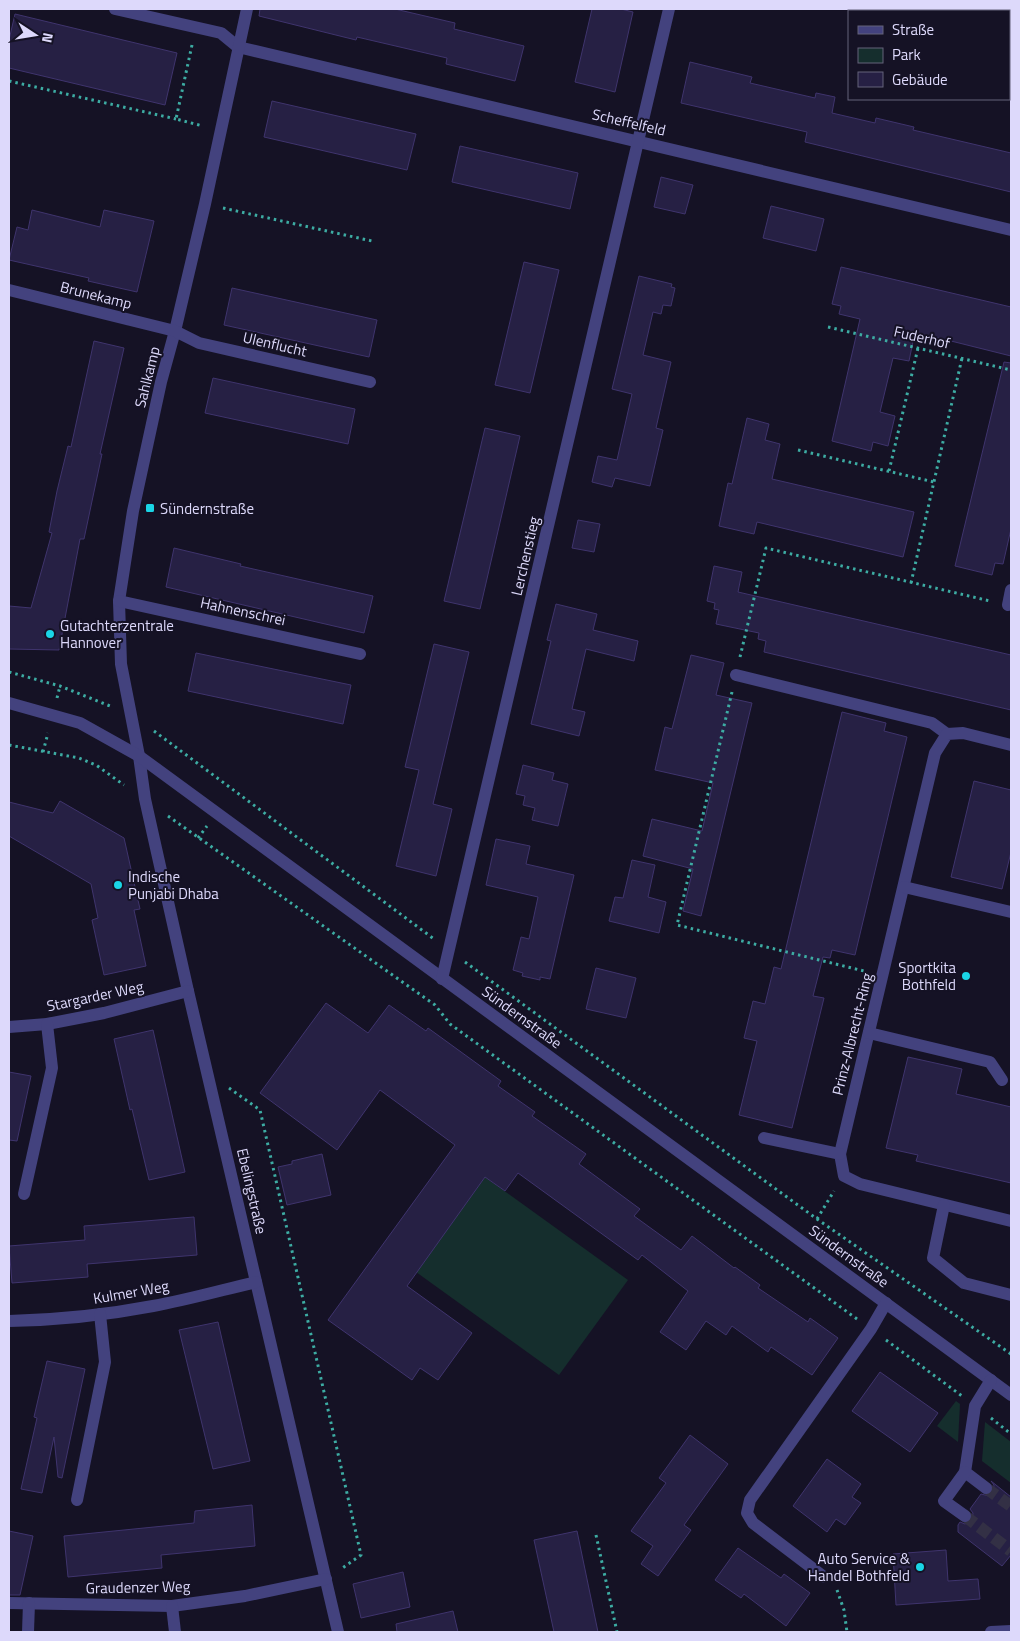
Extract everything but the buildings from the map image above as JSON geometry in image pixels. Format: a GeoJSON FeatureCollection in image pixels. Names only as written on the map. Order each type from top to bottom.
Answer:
{"type":"FeatureCollection","features":[{"type":"Feature","properties":{"kind":"street"},"geometry":{"type":"LineString","coordinates":[[115,9],[221,33],[238,47]]}},
{"type":"Feature","properties":{"kind":"street","name":"Sahlkamp"},"geometry":{"type":"LineString","coordinates":[[139,756],[121,664],[118,601],[133,511],[161,382],[205,204],[246,9]]}},
{"type":"Feature","properties":{"kind":"street","name":"Lerchenstieg"},"geometry":{"type":"LineString","coordinates":[[442,979],[669,9]]}},
{"type":"Feature","properties":{"kind":"street","name":"Scheffelfeld"},"geometry":{"type":"LineString","coordinates":[[238,47],[1011,230]]}},
{"type":"Feature","properties":{"kind":"street","name":"Brunekamp"},"geometry":{"type":"LineString","coordinates":[[9,290],[175,331]]}},
{"type":"Feature","properties":{"kind":"street","name":"Ulenflucht"},"geometry":{"type":"LineString","coordinates":[[175,331],[199,343],[370,382]]}},
{"type":"Feature","properties":{"kind":"street","name":"Hahnenschrei"},"geometry":{"type":"LineString","coordinates":[[118,601],[360,654]]}},
{"type":"Feature","properties":{"kind":"street"},"geometry":{"type":"LineString","coordinates":[[736,675],[932,723],[947,734],[963,733],[1011,744]]}},
{"type":"Feature","properties":{"kind":"street","name":"Sündernstraße"},"geometry":{"type":"LineString","coordinates":[[9,703],[80,724],[139,756],[1011,1395]]}},
{"type":"Feature","properties":{"kind":"street","name":"Prinz-Albrecht-Ring"},"geometry":{"type":"LineString","coordinates":[[844,1176],[840,1154],[935,753],[947,734]]}},
{"type":"Feature","properties":{"kind":"street","name":"Ebelingstraße"},"geometry":{"type":"LineString","coordinates":[[139,756],[145,799],[188,991],[338,1632]]}},
{"type":"Feature","properties":{"kind":"street"},"geometry":{"type":"LineString","coordinates":[[904,888],[1011,912]]}},
{"type":"Feature","properties":{"kind":"street","name":"Stargarder Weg"},"geometry":{"type":"LineString","coordinates":[[9,1027],[47,1024],[104,1013],[188,991]]}},
{"type":"Feature","properties":{"kind":"street"},"geometry":{"type":"LineString","coordinates":[[24,1194],[52,1068],[47,1024]]}},
{"type":"Feature","properties":{"kind":"street"},"geometry":{"type":"LineString","coordinates":[[869,1033],[990,1062],[1002,1080]]}},
{"type":"Feature","properties":{"kind":"street"},"geometry":{"type":"LineString","coordinates":[[764,1138],[840,1154]]}},
{"type":"Feature","properties":{"kind":"street"},"geometry":{"type":"LineString","coordinates":[[844,1176],[860,1184],[1011,1221]]}},
{"type":"Feature","properties":{"kind":"street"},"geometry":{"type":"LineString","coordinates":[[944,1206],[932,1258],[964,1283],[1011,1295]]}},
{"type":"Feature","properties":{"kind":"street","name":"Kulmer Weg"},"geometry":{"type":"LineString","coordinates":[[9,1321],[100,1314],[153,1306],[256,1282]]}},
{"type":"Feature","properties":{"kind":"street","name":"Sündernstraße"},"geometry":{"type":"LineString","coordinates":[[824,1577],[753,1523],[747,1513],[750,1500],[872,1329],[886,1304]]}},
{"type":"Feature","properties":{"kind":"street"},"geometry":{"type":"LineString","coordinates":[[77,1500],[105,1362],[100,1314]]}},
{"type":"Feature","properties":{"kind":"street"},"geometry":{"type":"LineString","coordinates":[[965,1516],[944,1501],[965,1472],[975,1406],[991,1380]]}},
{"type":"Feature","properties":{"kind":"street"},"geometry":{"type":"LineString","coordinates":[[965,1472],[986,1488]]}},
{"type":"Feature","properties":{"kind":"street","name":"Graudenzer Weg"},"geometry":{"type":"LineString","coordinates":[[9,1603],[172,1606],[245,1596],[326,1580]]}},
{"type":"Feature","properties":{"kind":"street"},"geometry":{"type":"LineString","coordinates":[[28,1632],[29,1603]]}},
{"type":"Feature","properties":{"kind":"street"},"geometry":{"type":"LineString","coordinates":[[172,1606],[174,1632]]}},
{"type":"Feature","properties":{"kind":"street"},"geometry":{"type":"LineString","coordinates":[[991,1632],[1011,1631]]}},
{"type":"Feature","properties":{"kind":"path"},"geometry":{"type":"LineString","coordinates":[[176,119],[196,27]]}},
{"type":"Feature","properties":{"kind":"path"},"geometry":{"type":"LineString","coordinates":[[9,81],[221,130]]}},
{"type":"Feature","properties":{"kind":"path"},"geometry":{"type":"LineString","coordinates":[[205,204],[372,241]]}},
{"type":"Feature","properties":{"kind":"path","name":"Fuderhof"},"geometry":{"type":"LineString","coordinates":[[828,327],[1011,370]]}},
{"type":"Feature","properties":{"kind":"path"},"geometry":{"type":"LineString","coordinates":[[889,471],[918,348]]}},
{"type":"Feature","properties":{"kind":"path"},"geometry":{"type":"LineString","coordinates":[[911,583],[962,358]]}},
{"type":"Feature","properties":{"kind":"path"},"geometry":{"type":"LineString","coordinates":[[798,450],[934,482]]}},
{"type":"Feature","properties":{"kind":"path"},"geometry":{"type":"LineString","coordinates":[[883,976],[677,925],[766,548],[911,583],[1010,595]]}},
{"type":"Feature","properties":{"kind":"path"},"geometry":{"type":"LineString","coordinates":[[9,672],[60,686],[130,714],[817,1219],[1011,1354]]}},
{"type":"Feature","properties":{"kind":"path"},"geometry":{"type":"LineString","coordinates":[[9,745],[79,758],[96,766],[145,799],[435,1005],[450,1024],[872,1329],[1011,1434]]}},
{"type":"Feature","properties":{"kind":"path"},"geometry":{"type":"LineString","coordinates":[[208,1074],[260,1110],[361,1556],[326,1580]]}},
{"type":"Feature","properties":{"kind":"path"},"geometry":{"type":"LineString","coordinates":[[817,1219],[844,1176]]}},
{"type":"Feature","properties":{"kind":"path"},"geometry":{"type":"LineString","coordinates":[[596,1535],[617,1632]]}},
{"type":"Feature","properties":{"kind":"path"},"geometry":{"type":"LineString","coordinates":[[824,1577],[838,1591],[844,1610],[846,1632]]}},
{"type":"Feature","properties":{"kind":"green space"},"geometry":{"type":"Polygon","coordinates":[[[485,1177],[628,1280],[559,1375],[416,1272],[485,1177]]]}},
{"type":"Feature","properties":{"kind":"green space"},"geometry":{"type":"Polygon","coordinates":[[[956,1401],[960,1404],[958,1442],[937,1426],[956,1401]]]}},
{"type":"Feature","properties":{"kind":"green space"},"geometry":{"type":"Polygon","coordinates":[[[985,1422],[1011,1442],[1011,1483],[982,1461],[985,1422]]]}},
{"type":"Feature","properties":{"kind":"tunnel"},"geometry":{"type":"LineString","coordinates":[[986,1488],[1011,1506]]}},
{"type":"Feature","properties":{"kind":"tunnel"},"geometry":{"type":"LineString","coordinates":[[965,1516],[1011,1551]]}},
{"type":"Feature","properties":{"kind":"place","name":"Sündernstraße"},"geometry":{"type":"Point","coordinates":[150,508]}},
{"type":"Feature","properties":{"kind":"place","name":"Gutachterzentrale Hannover"},"geometry":{"type":"Point","coordinates":[50,634]}},
{"type":"Feature","properties":{"kind":"place","name":"Indische Punjabi Dhaba"},"geometry":{"type":"Point","coordinates":[118,885]}},
{"type":"Feature","properties":{"kind":"place","name":"Sportkita Bothfeld"},"geometry":{"type":"Point","coordinates":[966,976]}},
{"type":"Feature","properties":{"kind":"place","name":"Auto Service & Handel Bothfeld"},"geometry":{"type":"Point","coordinates":[920,1567]}}]}
